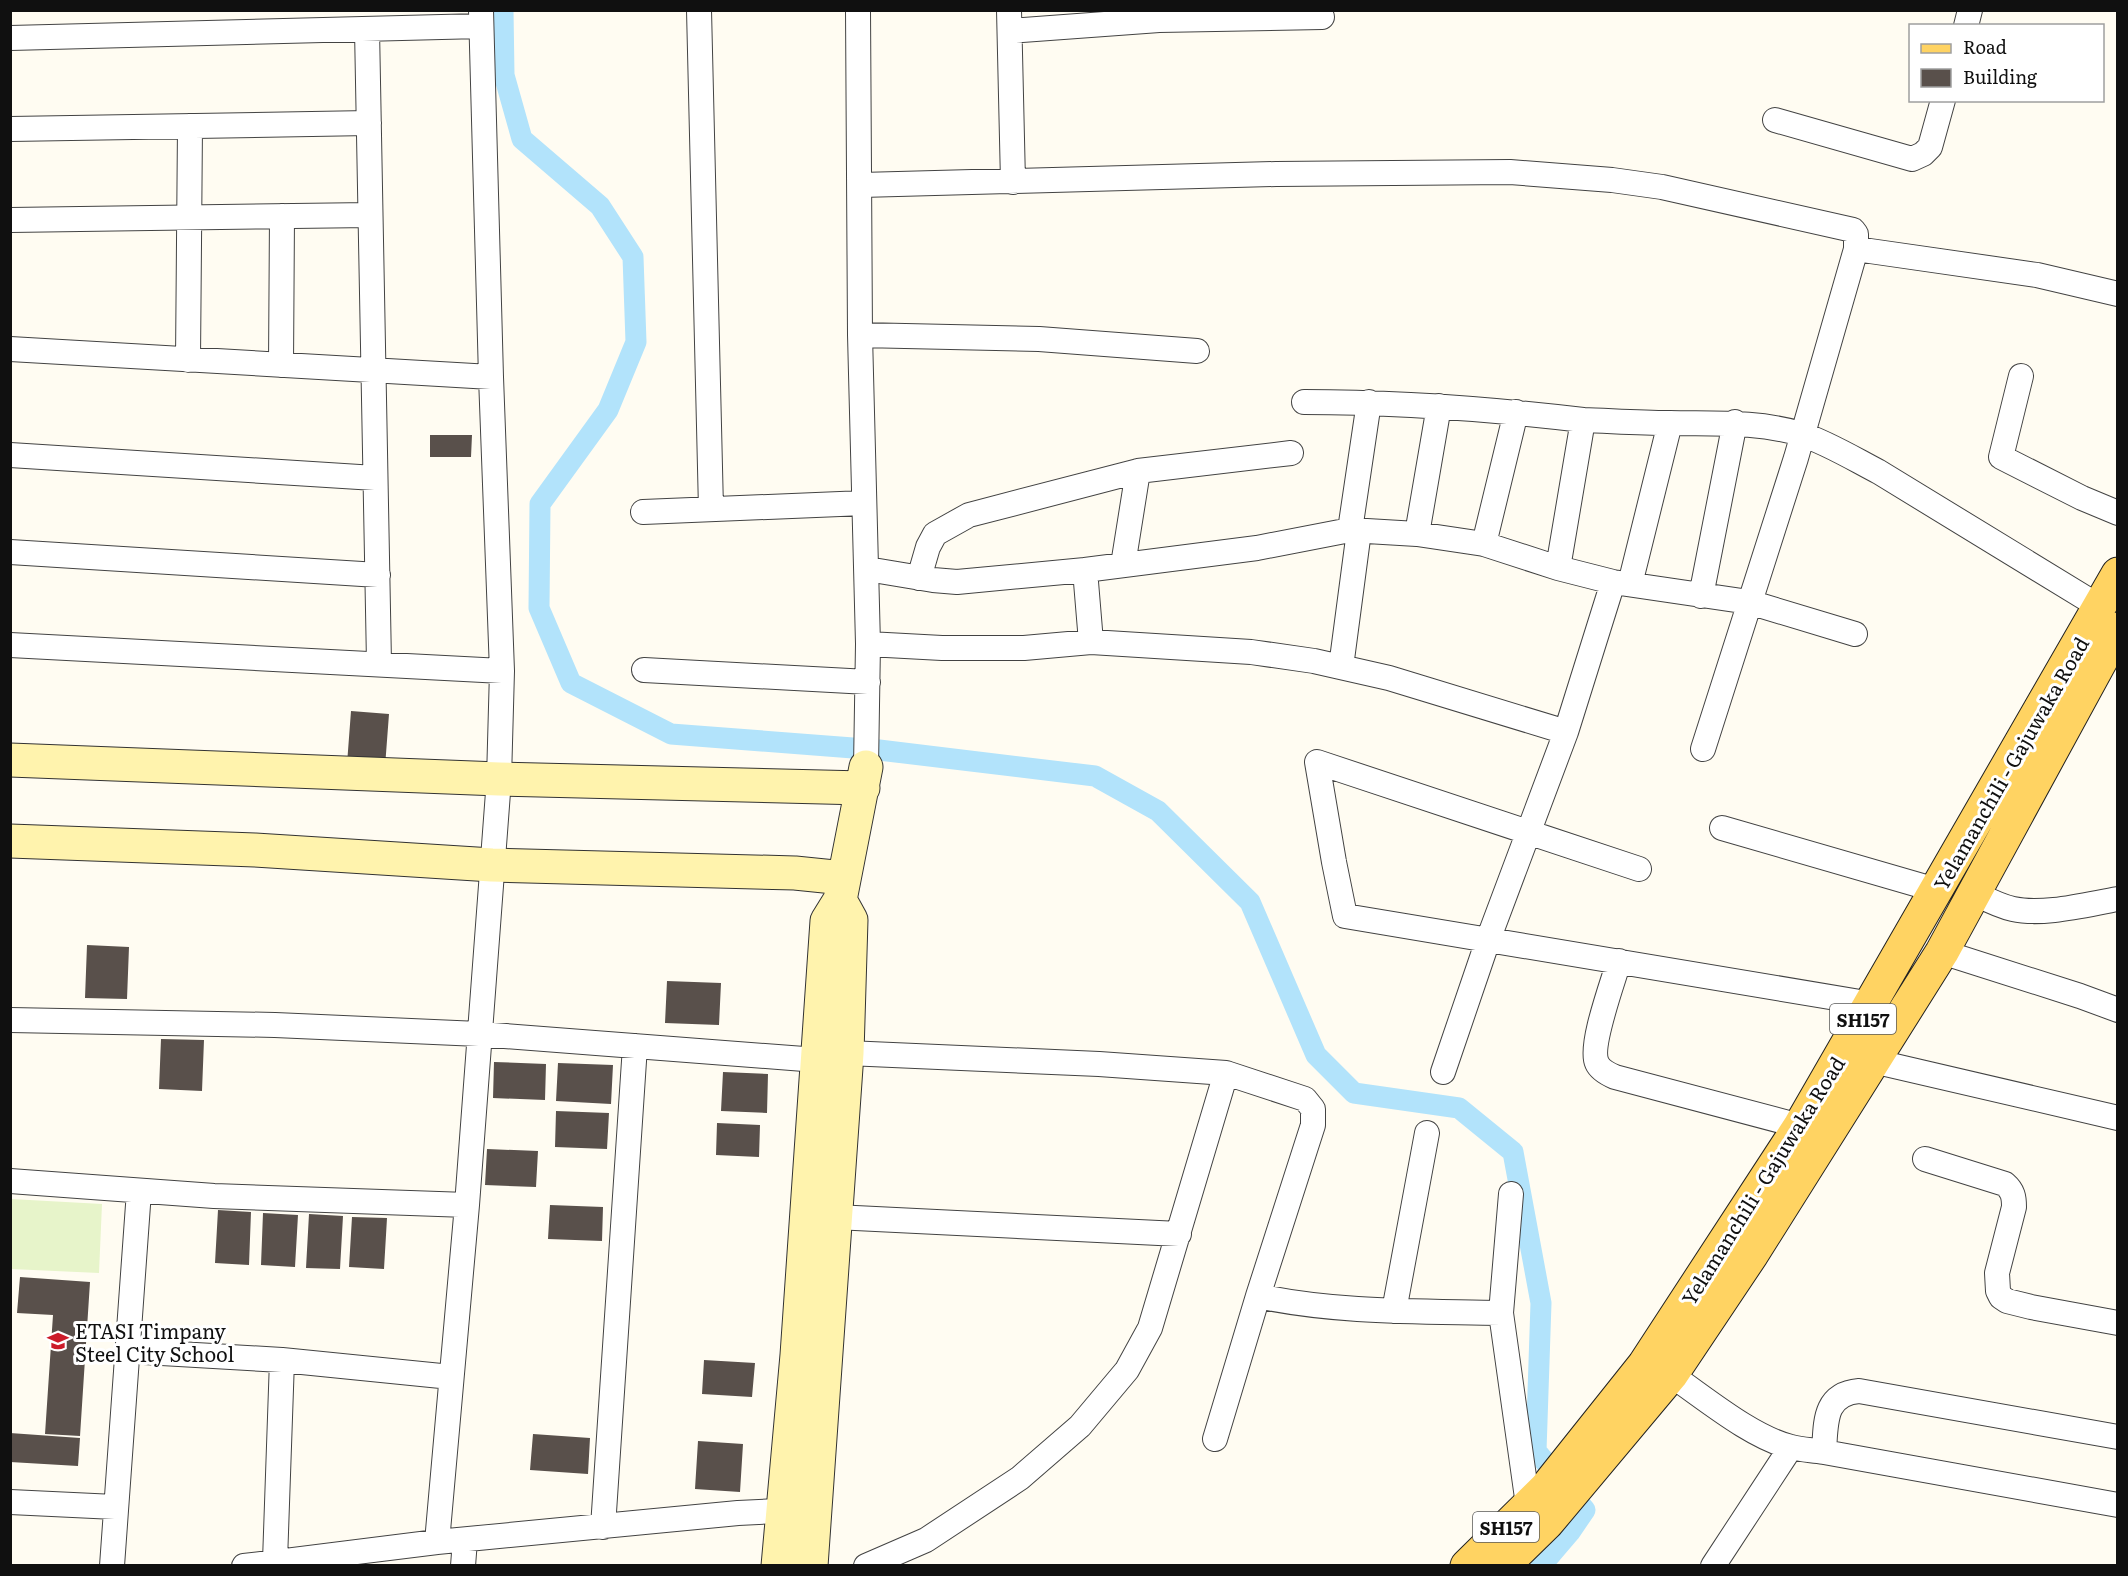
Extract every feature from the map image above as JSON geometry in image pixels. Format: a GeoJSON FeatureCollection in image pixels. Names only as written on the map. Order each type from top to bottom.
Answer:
{"type":"FeatureCollection","features":[{"type":"Feature","properties":{"kind":"main road","name":"Yelamanchili - Gajuwaka Road"},"geometry":{"type":"LineString","coordinates":[[1467,1566],[1540,1505],[1587,1455],[1634,1398],[1671,1375],[1752,1254],[1942,951],[1974,893],[2109,618],[2118,574]]}},
{"type":"Feature","properties":{"kind":"main road","name":"Yelamanchili - Gajuwaka Road"},"geometry":{"type":"LineString","coordinates":[[1634,1398],[1644,1365],[1800,1126],[1936,890],[2109,618]]}},
{"type":"Feature","properties":{"kind":"main road","name":"Yelamanchili - Gajuwaka Road"},"geometry":{"type":"LineString","coordinates":[[1503,1566],[1540,1505]]}},
{"type":"Feature","properties":{"kind":"street"},"geometry":{"type":"LineString","coordinates":[[699,10],[711,509]]}},
{"type":"Feature","properties":{"kind":"street"},"geometry":{"type":"LineString","coordinates":[[778,1566],[799,1510],[835,1217],[827,921],[842,889],[865,765],[868,644],[860,335],[861,185],[858,10]]}},
{"type":"Feature","properties":{"kind":"street"},"geometry":{"type":"LineString","coordinates":[[1013,182],[1009,21],[1160,15],[1322,17]]}},
{"type":"Feature","properties":{"kind":"street"},"geometry":{"type":"LineString","coordinates":[[10,38],[368,29],[481,18],[501,671],[499,779],[467,1205],[437,1542]]}},
{"type":"Feature","properties":{"kind":"street"},"geometry":{"type":"LineString","coordinates":[[368,29],[379,663]]}},
{"type":"Feature","properties":{"kind":"street"},"geometry":{"type":"LineString","coordinates":[[1775,120],[1912,159],[1923,154],[1930,147],[1942,102]]}},
{"type":"Feature","properties":{"kind":"street"},"geometry":{"type":"LineString","coordinates":[[10,129],[369,123]]}},
{"type":"Feature","properties":{"kind":"street"},"geometry":{"type":"LineString","coordinates":[[188,360],[190,126]]}},
{"type":"Feature","properties":{"kind":"street"},"geometry":{"type":"LineString","coordinates":[[861,185],[1510,172],[1559,175],[1662,187],[1845,226],[1853,230],[1856,234],[1856,249],[1803,435],[1703,749]]}},
{"type":"Feature","properties":{"kind":"street"},"geometry":{"type":"LineString","coordinates":[[10,220],[370,215]]}},
{"type":"Feature","properties":{"kind":"street"},"geometry":{"type":"LineString","coordinates":[[281,365],[282,216]]}},
{"type":"Feature","properties":{"kind":"street"},"geometry":{"type":"LineString","coordinates":[[1856,249],[2037,275],[2118,294]]}},
{"type":"Feature","properties":{"kind":"street"},"geometry":{"type":"LineString","coordinates":[[860,335],[1039,339],[1197,351]]}},
{"type":"Feature","properties":{"kind":"street"},"geometry":{"type":"LineString","coordinates":[[10,349],[491,377]]}},
{"type":"Feature","properties":{"kind":"street"},"geometry":{"type":"LineString","coordinates":[[2021,376],[2001,457],[2082,498],[2118,513]]}},
{"type":"Feature","properties":{"kind":"street"},"geometry":{"type":"LineString","coordinates":[[1305,402],[1369,402],[1439,406],[1583,420],[1670,423],[1735,422],[1803,435],[1879,472],[2109,618]]}},
{"type":"Feature","properties":{"kind":"street"},"geometry":{"type":"LineString","coordinates":[[1341,667],[1369,402]]}},
{"type":"Feature","properties":{"kind":"street"},"geometry":{"type":"LineString","coordinates":[[1417,534],[1439,406]]}},
{"type":"Feature","properties":{"kind":"street"},"geometry":{"type":"LineString","coordinates":[[1484,544],[1516,412]]}},
{"type":"Feature","properties":{"kind":"street"},"geometry":{"type":"LineString","coordinates":[[1558,568],[1583,420]]}},
{"type":"Feature","properties":{"kind":"street"},"geometry":{"type":"LineString","coordinates":[[1701,596],[1735,422]]}},
{"type":"Feature","properties":{"kind":"street"},"geometry":{"type":"LineString","coordinates":[[1443,1072],[1488,940],[1621,583],[1670,423]]}},
{"type":"Feature","properties":{"kind":"street"},"geometry":{"type":"LineString","coordinates":[[919,578],[928,547],[935,534],[969,515],[1138,471],[1291,453]]}},
{"type":"Feature","properties":{"kind":"street"},"geometry":{"type":"LineString","coordinates":[[10,455],[375,478]]}},
{"type":"Feature","properties":{"kind":"street"},"geometry":{"type":"LineString","coordinates":[[1123,565],[1138,471]]}},
{"type":"Feature","properties":{"kind":"street"},"geometry":{"type":"LineString","coordinates":[[643,512],[864,503]]}},
{"type":"Feature","properties":{"kind":"street"},"geometry":{"type":"LineString","coordinates":[[867,569],[957,582],[1084,570],[1257,548],[1355,530],[1417,534],[1484,544],[1558,568],[1621,583],[1749,602],[1854,634]]}},
{"type":"Feature","properties":{"kind":"street"},"geometry":{"type":"LineString","coordinates":[[10,552],[378,575]]}},
{"type":"Feature","properties":{"kind":"street"},"geometry":{"type":"LineString","coordinates":[[1084,570],[1091,642]]}},
{"type":"Feature","properties":{"kind":"street"},"geometry":{"type":"LineString","coordinates":[[868,644],[942,648],[1024,648],[1091,642],[1251,652],[1314,661],[1389,678],[1566,732]]}},
{"type":"Feature","properties":{"kind":"street"},"geometry":{"type":"LineString","coordinates":[[10,645],[501,671]]}},
{"type":"Feature","properties":{"kind":"street"},"geometry":{"type":"LineString","coordinates":[[644,670],[868,682]]}},
{"type":"Feature","properties":{"kind":"street"},"geometry":{"type":"LineString","coordinates":[[10,760],[499,779],[865,765]]}},
{"type":"Feature","properties":{"kind":"street"},"geometry":{"type":"LineString","coordinates":[[1639,869],[1317,762],[1345,916],[1872,1004]]}},
{"type":"Feature","properties":{"kind":"street"},"geometry":{"type":"LineString","coordinates":[[1722,828],[1936,890]]}},
{"type":"Feature","properties":{"kind":"street"},"geometry":{"type":"LineString","coordinates":[[10,841],[255,850],[492,865],[795,873],[842,889]]}},
{"type":"Feature","properties":{"kind":"street"},"geometry":{"type":"LineString","coordinates":[[1974,893],[1993,903],[2016,910],[2046,910],[2118,899]]}},
{"type":"Feature","properties":{"kind":"street"},"geometry":{"type":"LineString","coordinates":[[1942,951],[2118,1010]]}},
{"type":"Feature","properties":{"kind":"street"},"geometry":{"type":"LineString","coordinates":[[1619,962],[1594,1046],[1597,1064],[1603,1071],[1615,1077],[1800,1126]]}},
{"type":"Feature","properties":{"kind":"street"},"geometry":{"type":"LineString","coordinates":[[10,1020],[275,1025],[479,1034],[635,1046],[832,1056],[1099,1064],[1226,1073],[1305,1099],[1313,1109],[1313,1125],[1215,1439]]}},
{"type":"Feature","properties":{"kind":"street"},"geometry":{"type":"LineString","coordinates":[[603,1527],[635,1046]]}},
{"type":"Feature","properties":{"kind":"street"},"geometry":{"type":"LineString","coordinates":[[811,1566],[799,1510],[798,1344],[832,1056]]}},
{"type":"Feature","properties":{"kind":"street"},"geometry":{"type":"LineString","coordinates":[[1873,1061],[2118,1118]]}},
{"type":"Feature","properties":{"kind":"street"},"geometry":{"type":"LineString","coordinates":[[866,1566],[926,1540],[1020,1478],[1080,1426],[1127,1370],[1150,1328],[1226,1073]]}},
{"type":"Feature","properties":{"kind":"street"},"geometry":{"type":"LineString","coordinates":[[1394,1311],[1427,1132]]}},
{"type":"Feature","properties":{"kind":"street"},"geometry":{"type":"LineString","coordinates":[[1925,1159],[2005,1184],[2011,1189],[2014,1207],[1997,1273],[1998,1291],[2001,1298],[2031,1307],[2118,1323]]}},
{"type":"Feature","properties":{"kind":"street"},"geometry":{"type":"LineString","coordinates":[[10,1181],[139,1191],[467,1205]]}},
{"type":"Feature","properties":{"kind":"street"},"geometry":{"type":"LineString","coordinates":[[112,1566],[139,1191]]}},
{"type":"Feature","properties":{"kind":"street"},"geometry":{"type":"LineString","coordinates":[[1511,1194],[1501,1313],[1540,1505]]}},
{"type":"Feature","properties":{"kind":"street"},"geometry":{"type":"LineString","coordinates":[[835,1217],[1179,1234]]}},
{"type":"Feature","properties":{"kind":"street"},"geometry":{"type":"LineString","coordinates":[[1258,1296],[1291,1304],[1344,1310],[1501,1313]]}},
{"type":"Feature","properties":{"kind":"street"},"geometry":{"type":"LineString","coordinates":[[127,1351],[282,1360],[451,1377]]}},
{"type":"Feature","properties":{"kind":"street"},"geometry":{"type":"LineString","coordinates":[[274,1561],[282,1360]]}},
{"type":"Feature","properties":{"kind":"street"},"geometry":{"type":"LineString","coordinates":[[1671,1375],[1749,1428],[1791,1447],[2118,1505]]}},
{"type":"Feature","properties":{"kind":"street"},"geometry":{"type":"LineString","coordinates":[[1824,1452],[1826,1426],[1836,1397],[1846,1392],[1859,1391],[2118,1437]]}},
{"type":"Feature","properties":{"kind":"street"},"geometry":{"type":"LineString","coordinates":[[1713,1566],[1791,1447]]}},
{"type":"Feature","properties":{"kind":"street"},"geometry":{"type":"LineString","coordinates":[[10,1502],[115,1507]]}},
{"type":"Feature","properties":{"kind":"street"},"geometry":{"type":"LineString","coordinates":[[244,1566],[437,1542],[799,1510]]}},
{"type":"Feature","properties":{"kind":"street"},"geometry":{"type":"LineString","coordinates":[[463,1566],[465,1540]]}},
{"type":"Feature","properties":{"kind":"green space"},"geometry":{"type":"Polygon","coordinates":[[[11,1199],[102,1204],[99,1273],[11,1269],[11,1199]]]}},
{"type":"Feature","properties":{"kind":"building"},"geometry":{"type":"Polygon","coordinates":[[[430,435],[472,435],[471,457],[430,457],[430,435]]]}},
{"type":"Feature","properties":{"kind":"building"},"geometry":{"type":"Polygon","coordinates":[[[351,711],[389,714],[385,767],[347,764],[351,711]]]}},
{"type":"Feature","properties":{"kind":"building"},"geometry":{"type":"Polygon","coordinates":[[[87,945],[129,947],[127,999],[85,998],[87,945]]]}},
{"type":"Feature","properties":{"kind":"building"},"geometry":{"type":"Polygon","coordinates":[[[667,981],[721,983],[719,1025],[665,1023],[667,981]]]}},
{"type":"Feature","properties":{"kind":"building"},"geometry":{"type":"Polygon","coordinates":[[[161,1039],[204,1040],[202,1091],[159,1089],[161,1039]]]}},
{"type":"Feature","properties":{"kind":"building"},"geometry":{"type":"Polygon","coordinates":[[[494,1062],[546,1064],[545,1100],[493,1098],[494,1062]]]}},
{"type":"Feature","properties":{"kind":"building"},"geometry":{"type":"Polygon","coordinates":[[[558,1063],[613,1065],[611,1104],[556,1101],[558,1063]]]}},
{"type":"Feature","properties":{"kind":"building"},"geometry":{"type":"Polygon","coordinates":[[[723,1072],[768,1074],[767,1113],[721,1111],[723,1072]]]}},
{"type":"Feature","properties":{"kind":"building"},"geometry":{"type":"Polygon","coordinates":[[[556,1111],[609,1113],[607,1149],[555,1147],[556,1111]]]}},
{"type":"Feature","properties":{"kind":"building"},"geometry":{"type":"Polygon","coordinates":[[[717,1123],[760,1125],[759,1157],[716,1155],[717,1123]]]}},
{"type":"Feature","properties":{"kind":"building"},"geometry":{"type":"Polygon","coordinates":[[[487,1149],[538,1151],[536,1187],[485,1185],[487,1149]]]}},
{"type":"Feature","properties":{"kind":"building"},"geometry":{"type":"Polygon","coordinates":[[[550,1205],[603,1207],[602,1241],[548,1239],[550,1205]]]}},
{"type":"Feature","properties":{"kind":"building"},"geometry":{"type":"Polygon","coordinates":[[[218,1210],[251,1212],[249,1265],[215,1263],[218,1210]]]}},
{"type":"Feature","properties":{"kind":"building"},"geometry":{"type":"Polygon","coordinates":[[[263,1213],[298,1215],[295,1267],[261,1265],[263,1213]]]}},
{"type":"Feature","properties":{"kind":"building"},"geometry":{"type":"Polygon","coordinates":[[[309,1214],[343,1216],[340,1269],[306,1268],[309,1214]]]}},
{"type":"Feature","properties":{"kind":"building"},"geometry":{"type":"Polygon","coordinates":[[[352,1217],[387,1218],[384,1269],[349,1267],[352,1217]]]}},
{"type":"Feature","properties":{"kind":"building"},"geometry":{"type":"Polygon","coordinates":[[[20,1277],[90,1282],[80,1436],[45,1434],[53,1315],[17,1313],[20,1277]]]}},
{"type":"Feature","properties":{"kind":"building"},"geometry":{"type":"Polygon","coordinates":[[[704,1360],[755,1363],[752,1397],[702,1394],[704,1360]]]}},
{"type":"Feature","properties":{"kind":"building"},"geometry":{"type":"Polygon","coordinates":[[[10,1433],[80,1438],[78,1466],[10,1462],[10,1433]]]}},
{"type":"Feature","properties":{"kind":"building"},"geometry":{"type":"Polygon","coordinates":[[[533,1434],[590,1438],[588,1474],[530,1470],[533,1434]]]}},
{"type":"Feature","properties":{"kind":"building"},"geometry":{"type":"Polygon","coordinates":[[[698,1441],[743,1444],[740,1492],[695,1489],[698,1441]]]}},
{"type":"Feature","properties":{"kind":"waterway"},"geometry":{"type":"LineString","coordinates":[[503,10],[504,75],[522,139],[600,206],[633,257],[636,342],[608,410],[540,504],[539,608],[571,683],[671,734],[879,750],[1095,776],[1158,811],[1250,902],[1316,1055],[1354,1093],[1459,1108],[1513,1152],[1541,1303],[1536,1451],[1585,1510],[1541,1566]]}},
{"type":"Feature","properties":{"kind":"place","name":"ETASI Timpany Steel City School"},"geometry":{"type":"Point","coordinates":[58,1341]}}]}
